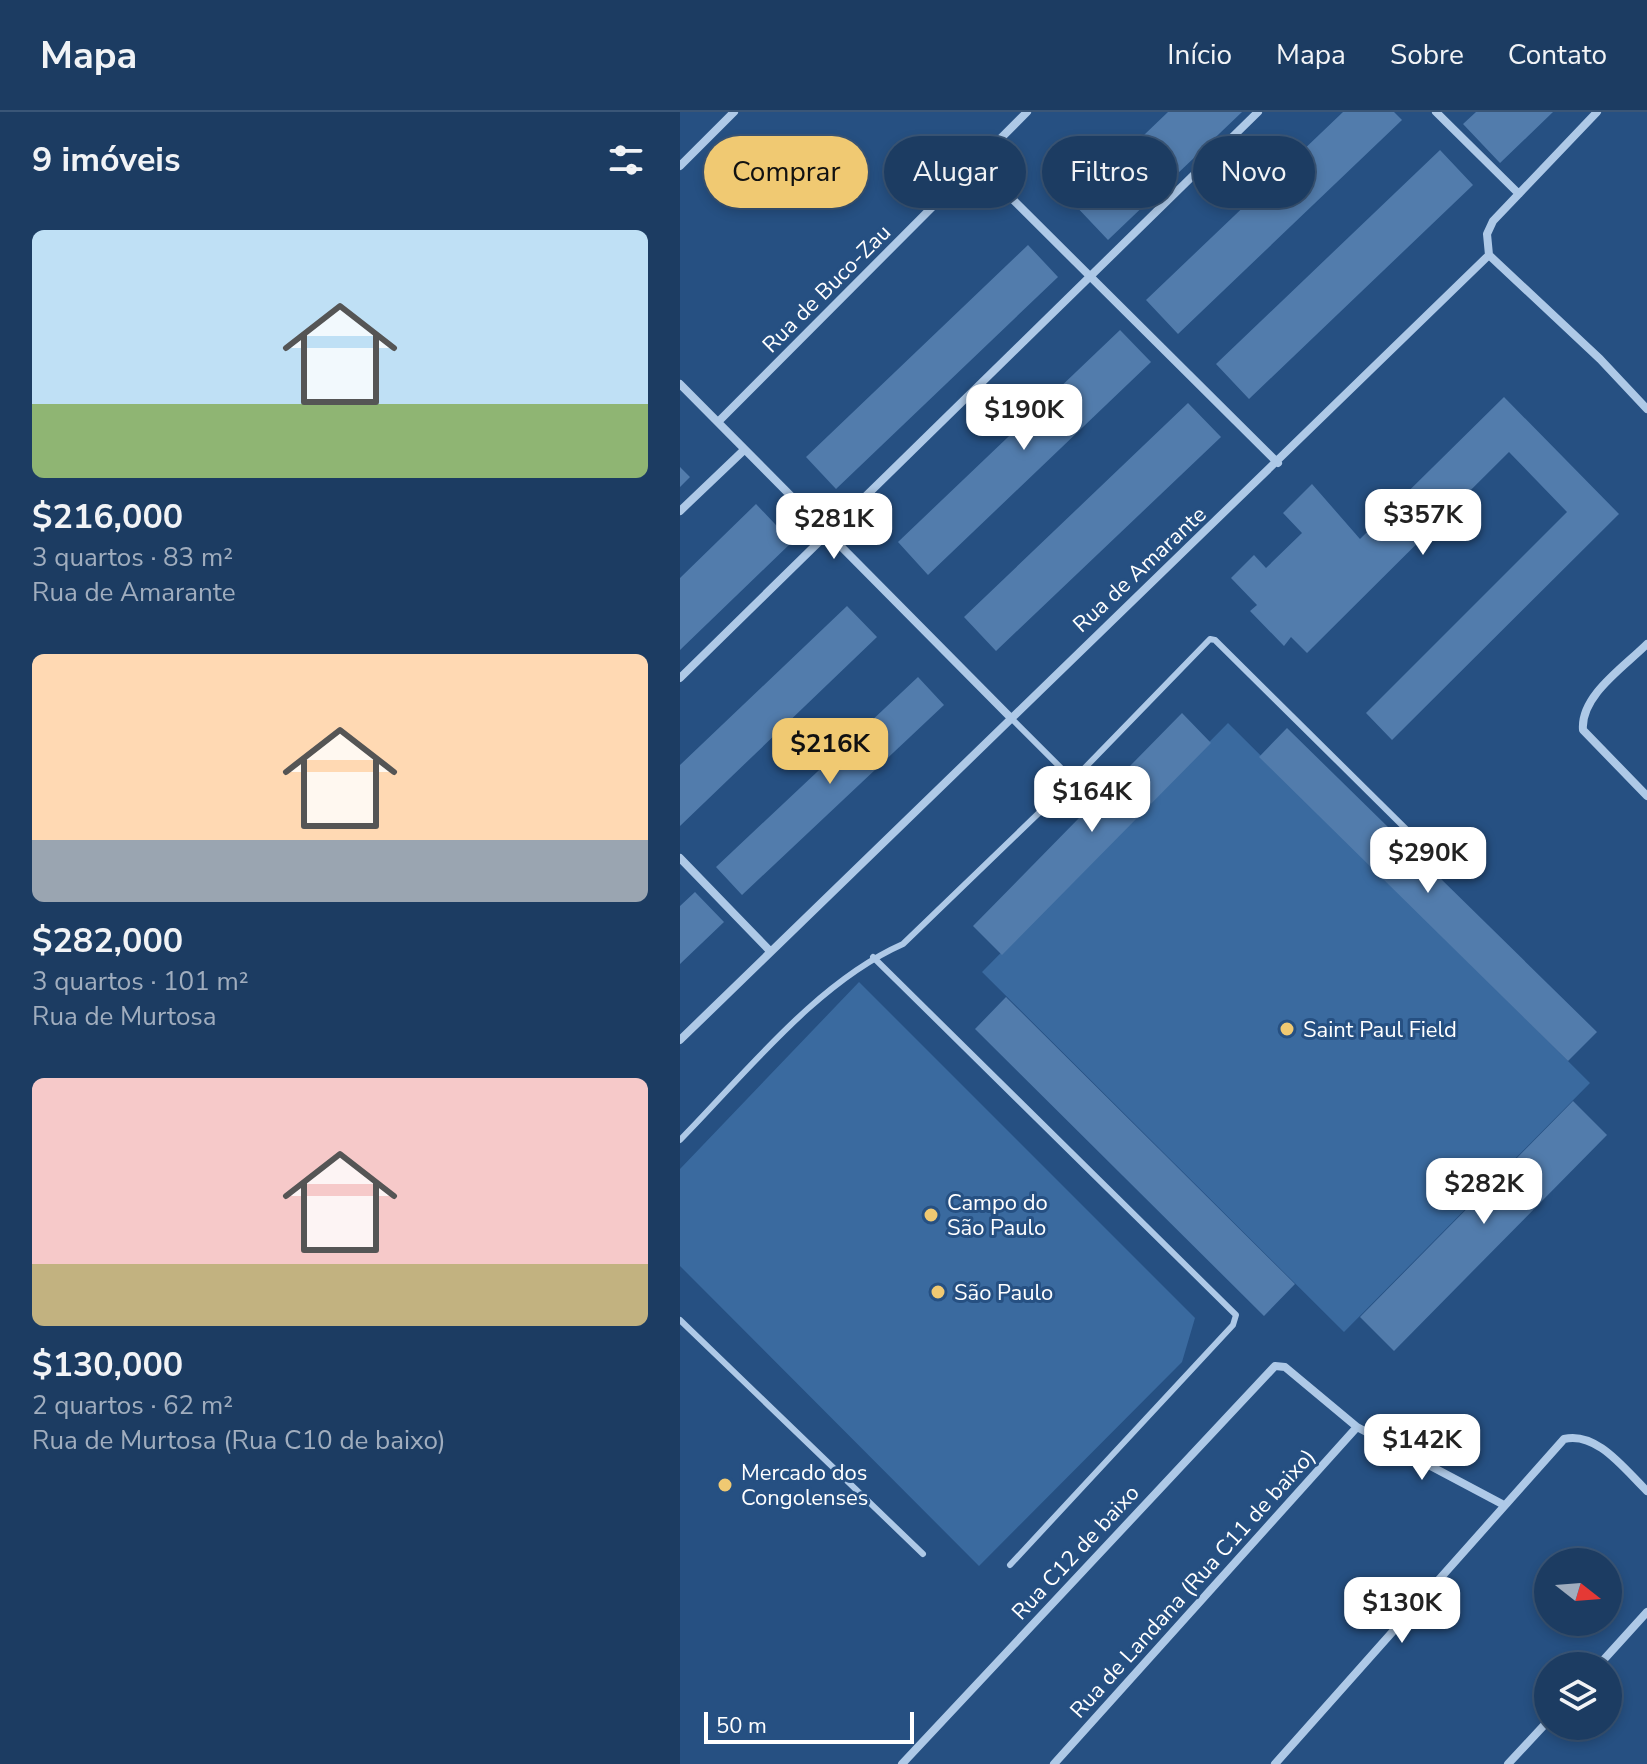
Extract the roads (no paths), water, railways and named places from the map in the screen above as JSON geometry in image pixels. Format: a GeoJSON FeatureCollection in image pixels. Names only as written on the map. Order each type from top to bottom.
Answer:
{"type":"FeatureCollection","features":[{"type":"Feature","properties":{"kind":"street"},"geometry":{"type":"LineString","coordinates":[[680,166],[734,112]]}},
{"type":"Feature","properties":{"kind":"street","name":"Rua de Buco-Zau"},"geometry":{"type":"LineString","coordinates":[[1002,136],[1027,112]]}},
{"type":"Feature","properties":{"kind":"street"},"geometry":{"type":"LineString","coordinates":[[680,678],[1094,277],[1258,112]]}},
{"type":"Feature","properties":{"kind":"street"},"geometry":{"type":"LineString","coordinates":[[1436,112],[1519,194]]}},
{"type":"Feature","properties":{"kind":"street"},"geometry":{"type":"LineString","coordinates":[[1597,112],[1493,221],[1487,234],[1489,255],[1600,359],[1647,409]]}},
{"type":"Feature","properties":{"kind":"street","name":"Rua de Buco-Zau"},"geometry":{"type":"LineString","coordinates":[[718,422],[930,208]]}},
{"type":"Feature","properties":{"kind":"street"},"geometry":{"type":"LineString","coordinates":[[1023,208],[1278,463]]}},
{"type":"Feature","properties":{"kind":"street","name":"Rua de Amarante"},"geometry":{"type":"LineString","coordinates":[[680,1040],[1009,716],[1278,463],[1489,255]]}},
{"type":"Feature","properties":{"kind":"street"},"geometry":{"type":"LineString","coordinates":[[680,384],[1009,716]]}},
{"type":"Feature","properties":{"kind":"street"},"geometry":{"type":"LineString","coordinates":[[680,511],[744,450]]}},
{"type":"Feature","properties":{"kind":"street"},"geometry":{"type":"LineString","coordinates":[[1647,644],[1588,704],[1582,716],[1583,730],[1647,796]]}},
{"type":"Feature","properties":{"kind":"street"},"geometry":{"type":"LineString","coordinates":[[680,858],[770,951]]}},
{"type":"Feature","properties":{"kind":"street","name":"Rua C12 de baixo"},"geometry":{"type":"LineString","coordinates":[[902,1764],[1275,1366],[1285,1367],[1357,1427]]}},
{"type":"Feature","properties":{"kind":"street"},"geometry":{"type":"LineString","coordinates":[[1357,1427],[1504,1505]]}},
{"type":"Feature","properties":{"kind":"street","name":"Rua de Landana (Rua C11 de baixo)"},"geometry":{"type":"LineString","coordinates":[[1054,1764],[1357,1427]]}},
{"type":"Feature","properties":{"kind":"street"},"geometry":{"type":"LineString","coordinates":[[1275,1764],[1564,1439],[1576,1436],[1590,1441],[1647,1491]]}},
{"type":"Feature","properties":{"kind":"street"},"geometry":{"type":"LineString","coordinates":[[1611,1652],[1647,1612]]}},
{"type":"Feature","properties":{"kind":"street"},"geometry":{"type":"LineString","coordinates":[[1508,1764],[1534,1736]]}},
{"type":"Feature","properties":{"kind":"lane"},"geometry":{"type":"LineString","coordinates":[[680,1140],[836,982],[873,957],[903,944],[1213,639],[1409,832]]}},
{"type":"Feature","properties":{"kind":"lane"},"geometry":{"type":"LineString","coordinates":[[1009,716],[1073,780]]}},
{"type":"Feature","properties":{"kind":"lane"},"geometry":{"type":"LineString","coordinates":[[873,957],[1236,1315],[1233,1325],[1010,1565]]}},
{"type":"Feature","properties":{"kind":"lane"},"geometry":{"type":"LineString","coordinates":[[680,1320],[923,1554]]}},
{"type":"Feature","properties":{"kind":"place","name":"Saint Paul Field"},"geometry":{"type":"Point","coordinates":[1287,1029]}},
{"type":"Feature","properties":{"kind":"place","name":"Campo do São Paulo"},"geometry":{"type":"Point","coordinates":[931,1215]}},
{"type":"Feature","properties":{"kind":"place","name":"São Paulo"},"geometry":{"type":"Point","coordinates":[938,1292]}},
{"type":"Feature","properties":{"kind":"place","name":"Mercado dos Congolenses"},"geometry":{"type":"Point","coordinates":[725,1485]}}]}
